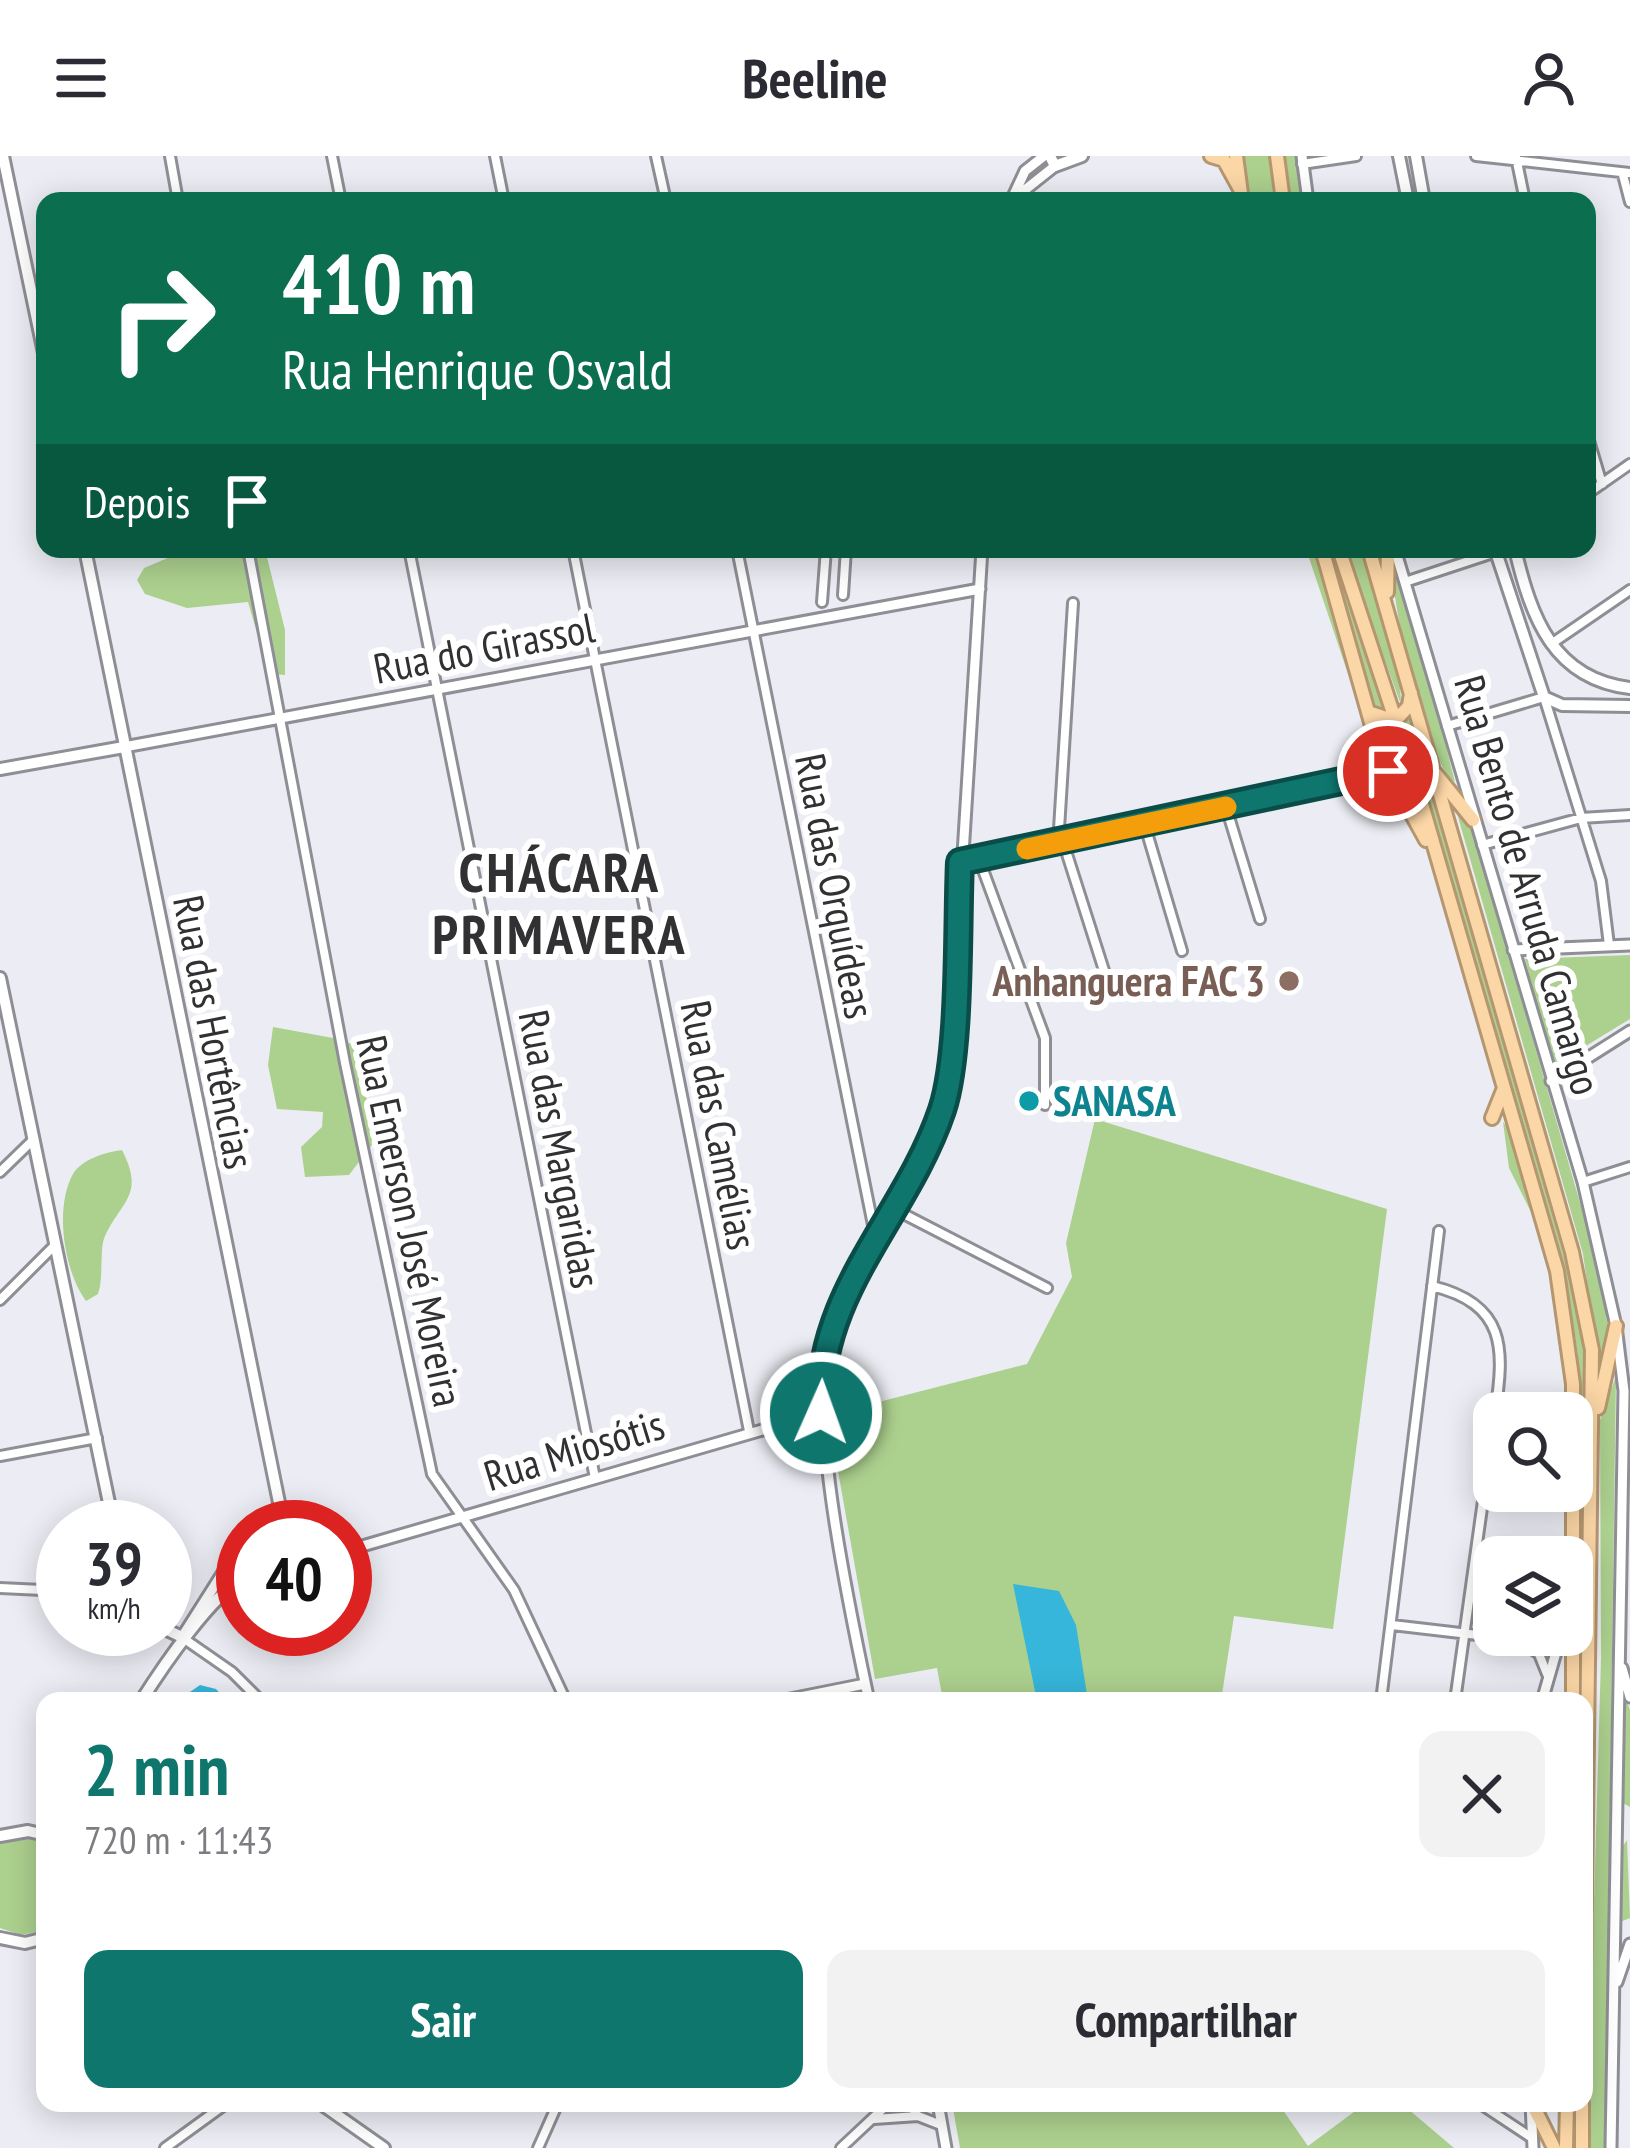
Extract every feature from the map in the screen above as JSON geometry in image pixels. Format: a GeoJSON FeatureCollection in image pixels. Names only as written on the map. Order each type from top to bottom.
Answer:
{"type":"FeatureCollection","features":[{"type":"Feature","properties":{"kind":"highway"},"geometry":{"type":"LineString","coordinates":[[1211,156],[1224,160],[1240,192]]}},
{"type":"Feature","properties":{"kind":"highway"},"geometry":{"type":"LineString","coordinates":[[1237,156],[1241,192]]}},
{"type":"Feature","properties":{"kind":"highway"},"geometry":{"type":"LineString","coordinates":[[1276,156],[1281,192]]}},
{"type":"Feature","properties":{"kind":"highway"},"geometry":{"type":"LineString","coordinates":[[1325,558],[1388,771],[1436,857]]}},
{"type":"Feature","properties":{"kind":"highway"},"geometry":{"type":"LineString","coordinates":[[1342,558],[1505,1087],[1567,1321],[1575,1536]]}},
{"type":"Feature","properties":{"kind":"highway"},"geometry":{"type":"LineString","coordinates":[[1373,558],[1582,1293],[1592,1350],[1592,1392]]}},
{"type":"Feature","properties":{"kind":"highway"},"geometry":{"type":"LineString","coordinates":[[1388,605],[1391,558]]}},
{"type":"Feature","properties":{"kind":"highway"},"geometry":{"type":"LineString","coordinates":[[1395,721],[1409,706],[1411,692]]}},
{"type":"Feature","properties":{"kind":"highway"},"geometry":{"type":"LineString","coordinates":[[1371,713],[1395,721]]}},
{"type":"Feature","properties":{"kind":"highway"},"geometry":{"type":"LineString","coordinates":[[1434,772],[1473,820]]}},
{"type":"Feature","properties":{"kind":"highway"},"geometry":{"type":"LineString","coordinates":[[1492,1118],[1505,1087]]}},
{"type":"Feature","properties":{"kind":"highway"},"geometry":{"type":"LineString","coordinates":[[1593,1422],[1616,1325]]}},
{"type":"Feature","properties":{"kind":"highway"},"geometry":{"type":"LineString","coordinates":[[1588,1692],[1591,1512]]}},
{"type":"Feature","properties":{"kind":"highway"},"geometry":{"type":"LineString","coordinates":[[1574,1656],[1574,1692]]}},
{"type":"Feature","properties":{"kind":"highway"},"geometry":{"type":"LineString","coordinates":[[1536,2112],[1554,2148]]}},
{"type":"Feature","properties":{"kind":"highway"},"geometry":{"type":"LineString","coordinates":[[1566,2148],[1567,2112]]}},
{"type":"Feature","properties":{"kind":"highway"},"geometry":{"type":"LineString","coordinates":[[1582,2112],[1582,2148]]}},
{"type":"Feature","properties":{"kind":"main road"},"geometry":{"type":"LineString","coordinates":[[3,156],[36,315]]}},
{"type":"Feature","properties":{"kind":"main road"},"geometry":{"type":"LineString","coordinates":[[1050,159],[1082,156]]}},
{"type":"Feature","properties":{"kind":"main road"},"geometry":{"type":"LineString","coordinates":[[1399,156],[1406,192]]}},
{"type":"Feature","properties":{"kind":"main road"},"geometry":{"type":"LineString","coordinates":[[1416,156],[1422,192]]}},
{"type":"Feature","properties":{"kind":"main road","name":"Rua das Hortências"},"geometry":{"type":"LineString","coordinates":[[87,558],[277,1500]]}},
{"type":"Feature","properties":{"kind":"main road"},"geometry":{"type":"LineString","coordinates":[[1501,558],[1528,663],[1544,697],[1569,705],[1630,706]]}},
{"type":"Feature","properties":{"kind":"main road"},"geometry":{"type":"LineString","coordinates":[[1518,558],[1534,616],[1554,650],[1588,679],[1630,688]]}},
{"type":"Feature","properties":{"kind":"main road"},"geometry":{"type":"LineString","coordinates":[[1528,663],[1554,650]]}},
{"type":"Feature","properties":{"kind":"main road"},"geometry":{"type":"LineString","coordinates":[[1569,705],[1587,693],[1588,679]]}},
{"type":"Feature","properties":{"kind":"main road","name":"Rua do Girassol"},"geometry":{"type":"LineString","coordinates":[[0,769],[124,747]]}},
{"type":"Feature","properties":{"kind":"main road"},"geometry":{"type":"LineString","coordinates":[[0,978],[109,1500]]}},
{"type":"Feature","properties":{"kind":"main road"},"geometry":{"type":"LineString","coordinates":[[192,1632],[216,1608]]}},
{"type":"Feature","properties":{"kind":"main road"},"geometry":{"type":"LineString","coordinates":[[147,1692],[170,1656]]}},
{"type":"Feature","properties":{"kind":"main road"},"geometry":{"type":"LineString","coordinates":[[0,1836],[36,1833]]}},
{"type":"Feature","properties":{"kind":"main road"},"geometry":{"type":"LineString","coordinates":[[0,1938],[36,1940]]}},
{"type":"Feature","properties":{"kind":"main road"},"geometry":{"type":"LineString","coordinates":[[333,2112],[384,2148]]}},
{"type":"Feature","properties":{"kind":"street"},"geometry":{"type":"LineString","coordinates":[[170,156],[176,192]]}},
{"type":"Feature","properties":{"kind":"street"},"geometry":{"type":"LineString","coordinates":[[332,156],[339,192]]}},
{"type":"Feature","properties":{"kind":"street"},"geometry":{"type":"LineString","coordinates":[[495,156],[502,192]]}},
{"type":"Feature","properties":{"kind":"street"},"geometry":{"type":"LineString","coordinates":[[656,156],[664,192]]}},
{"type":"Feature","properties":{"kind":"street"},"geometry":{"type":"LineString","coordinates":[[1307,192],[1302,160],[1357,156]]}},
{"type":"Feature","properties":{"kind":"street"},"geometry":{"type":"LineString","coordinates":[[1476,156],[1627,174],[1630,202]]}},
{"type":"Feature","properties":{"kind":"street"},"geometry":{"type":"LineString","coordinates":[[1019,192],[1050,159]]}},
{"type":"Feature","properties":{"kind":"street"},"geometry":{"type":"LineString","coordinates":[[1516,159],[1523,192]]}},
{"type":"Feature","properties":{"kind":"street"},"geometry":{"type":"LineString","coordinates":[[1596,464],[1602,484]]}},
{"type":"Feature","properties":{"kind":"street"},"geometry":{"type":"LineString","coordinates":[[1596,488],[1630,464]]}},
{"type":"Feature","properties":{"kind":"street","name":"Rua Emerson José Moreira"},"geometry":{"type":"LineString","coordinates":[[250,558],[345,1064],[432,1474],[537,1630],[562,1692]]}},
{"type":"Feature","properties":{"kind":"street","name":"Rua das Margaridas"},"geometry":{"type":"LineString","coordinates":[[411,558],[596,1478]]}},
{"type":"Feature","properties":{"kind":"street","name":"Rua das Camélias"},"geometry":{"type":"LineString","coordinates":[[575,558],[749,1431]]}},
{"type":"Feature","properties":{"kind":"street","name":"Rua das Orquídeas"},"geometry":{"type":"LineString","coordinates":[[739,558],[875,1235]]}},
{"type":"Feature","properties":{"kind":"street"},"geometry":{"type":"LineString","coordinates":[[822,602],[825,558]]}},
{"type":"Feature","properties":{"kind":"street"},"geometry":{"type":"LineString","coordinates":[[844,595],[846,558]]}},
{"type":"Feature","properties":{"kind":"street"},"geometry":{"type":"LineString","coordinates":[[866,1692],[821,1413],[821,1366],[832,1320],[928,1142],[946,1094],[982,558]]}},
{"type":"Feature","properties":{"kind":"street","name":"Rua Bento de Arruda Camargo"},"geometry":{"type":"LineString","coordinates":[[1395,558],[1583,1182],[1627,1391],[1611,2148]]}},
{"type":"Feature","properties":{"kind":"street"},"geometry":{"type":"LineString","coordinates":[[1405,582],[1478,558]]}},
{"type":"Feature","properties":{"kind":"street","name":"Rua do Girassol"},"geometry":{"type":"LineString","coordinates":[[124,747],[980,589]]}},
{"type":"Feature","properties":{"kind":"street"},"geometry":{"type":"LineString","coordinates":[[1554,650],[1630,590]]}},
{"type":"Feature","properties":{"kind":"street"},"geometry":{"type":"LineString","coordinates":[[1073,603],[1063,842],[1108,983]]}},
{"type":"Feature","properties":{"kind":"street"},"geometry":{"type":"LineString","coordinates":[[1447,726],[1544,697],[1601,881],[1609,945]]}},
{"type":"Feature","properties":{"kind":"street"},"geometry":{"type":"LineString","coordinates":[[1551,725],[1569,705]]}},
{"type":"Feature","properties":{"kind":"street"},"geometry":{"type":"LineString","coordinates":[[960,862],[1388,771]]}},
{"type":"Feature","properties":{"kind":"street"},"geometry":{"type":"LineString","coordinates":[[1226,807],[1260,919]]}},
{"type":"Feature","properties":{"kind":"street"},"geometry":{"type":"LineString","coordinates":[[1482,845],[1581,818],[1630,815]]}},
{"type":"Feature","properties":{"kind":"street"},"geometry":{"type":"LineString","coordinates":[[1145,825],[1183,951]]}},
{"type":"Feature","properties":{"kind":"street"},"geometry":{"type":"LineString","coordinates":[[979,859],[1044,1034],[1046,1105]]}},
{"type":"Feature","properties":{"kind":"street"},"geometry":{"type":"LineString","coordinates":[[1513,950],[1630,945]]}},
{"type":"Feature","properties":{"kind":"street"},"geometry":{"type":"LineString","coordinates":[[0,1041],[11,1030]]}},
{"type":"Feature","properties":{"kind":"street"},"geometry":{"type":"LineString","coordinates":[[1551,1081],[1630,1031]]}},
{"type":"Feature","properties":{"kind":"street"},"geometry":{"type":"LineString","coordinates":[[0,1172],[35,1138]]}},
{"type":"Feature","properties":{"kind":"street"},"geometry":{"type":"LineString","coordinates":[[1583,1182],[1630,1167]]}},
{"type":"Feature","properties":{"kind":"street"},"geometry":{"type":"LineString","coordinates":[[890,1207],[1047,1288]]}},
{"type":"Feature","properties":{"kind":"street"},"geometry":{"type":"LineString","coordinates":[[1382,1692],[1439,1231]]}},
{"type":"Feature","properties":{"kind":"street"},"geometry":{"type":"LineString","coordinates":[[0,1300],[58,1242]]}},
{"type":"Feature","properties":{"kind":"street"},"geometry":{"type":"LineString","coordinates":[[1432,1286],[1478,1304],[1494,1329],[1502,1364],[1498,1392]]}},
{"type":"Feature","properties":{"kind":"street","name":"Rua Miosótis"},"geometry":{"type":"LineString","coordinates":[[372,1543],[821,1413]]}},
{"type":"Feature","properties":{"kind":"street"},"geometry":{"type":"LineString","coordinates":[[0,1456],[97,1438]]}},
{"type":"Feature","properties":{"kind":"street"},"geometry":{"type":"LineString","coordinates":[[1456,1692],[1481,1512]]}},
{"type":"Feature","properties":{"kind":"street"},"geometry":{"type":"LineString","coordinates":[[192,1621],[216,1582]]}},
{"type":"Feature","properties":{"kind":"street"},"geometry":{"type":"LineString","coordinates":[[0,1588],[36,1590]]}},
{"type":"Feature","properties":{"kind":"street"},"geometry":{"type":"LineString","coordinates":[[1392,1625],[1473,1636]]}},
{"type":"Feature","properties":{"kind":"street"},"geometry":{"type":"LineString","coordinates":[[192,1644],[252,1692]]}},
{"type":"Feature","properties":{"kind":"street"},"geometry":{"type":"LineString","coordinates":[[1540,1656],[1547,1674]]}},
{"type":"Feature","properties":{"kind":"street"},"geometry":{"type":"LineString","coordinates":[[1544,1692],[1552,1656]]}},
{"type":"Feature","properties":{"kind":"street"},"geometry":{"type":"LineString","coordinates":[[1620,1659],[1630,1697]]}},
{"type":"Feature","properties":{"kind":"street"},"geometry":{"type":"LineString","coordinates":[[826,1692],[865,1684]]}},
{"type":"Feature","properties":{"kind":"street"},"geometry":{"type":"LineString","coordinates":[[1615,1813],[1630,1813]]}},
{"type":"Feature","properties":{"kind":"street"},"geometry":{"type":"LineString","coordinates":[[1614,1837],[1630,1836]]}},
{"type":"Feature","properties":{"kind":"street"},"geometry":{"type":"LineString","coordinates":[[1613,1993],[1630,1944]]}},
{"type":"Feature","properties":{"kind":"street"},"geometry":{"type":"LineString","coordinates":[[165,2148],[215,2112]]}},
{"type":"Feature","properties":{"kind":"street"},"geometry":{"type":"LineString","coordinates":[[538,2148],[554,2112]]}},
{"type":"Feature","properties":{"kind":"street"},"geometry":{"type":"LineString","coordinates":[[841,2148],[879,2112]]}},
{"type":"Feature","properties":{"kind":"street"},"geometry":{"type":"LineString","coordinates":[[916,2112],[918,2116]]}},
{"type":"Feature","properties":{"kind":"street"},"geometry":{"type":"LineString","coordinates":[[939,2112],[946,2148]]}},
{"type":"Feature","properties":{"kind":"street"},"geometry":{"type":"LineString","coordinates":[[1490,2112],[1533,2143]]}},
{"type":"Feature","properties":{"kind":"street"},"geometry":{"type":"LineString","coordinates":[[1531,2112],[1533,2143]]}},
{"type":"Feature","properties":{"kind":"street"},"geometry":{"type":"LineString","coordinates":[[867,2122],[890,2114],[918,2116],[941,2125]]}},
{"type":"Feature","properties":{"kind":"green space"},"geometry":{"type":"Polygon","coordinates":[[[1243,156],[1269,156],[1273,192],[1249,192],[1243,156]]]}},
{"type":"Feature","properties":{"kind":"green space"},"geometry":{"type":"Polygon","coordinates":[[[1284,156],[1297,156],[1302,192],[1288,192],[1284,156]]]}},
{"type":"Feature","properties":{"kind":"green space"},"geometry":{"type":"Polygon","coordinates":[[[168,558],[267,558],[285,630],[285,675],[269,674],[248,602],[187,608],[145,594],[137,580],[144,568],[168,558]]]}},
{"type":"Feature","properties":{"kind":"green space"},"geometry":{"type":"Polygon","coordinates":[[[1309,558],[1319,558],[1381,757],[1378,763],[1309,558]]]}},
{"type":"Feature","properties":{"kind":"green space"},"geometry":{"type":"Polygon","coordinates":[[[1330,558],[1335,558],[1388,714],[1373,707],[1330,558]]]}},
{"type":"Feature","properties":{"kind":"green space"},"geometry":{"type":"Polygon","coordinates":[[[1348,558],[1365,558],[1400,682],[1401,705],[1348,558]]]}},
{"type":"Feature","properties":{"kind":"green space"},"geometry":{"type":"Polygon","coordinates":[[[1391,558],[1415,623],[1455,782],[1443,768],[1421,712],[1391,558]]]}},
{"type":"Feature","properties":{"kind":"green space"},"geometry":{"type":"Polygon","coordinates":[[[1411,717],[1580,1313],[1588,1392],[1578,1392],[1578,1355],[1557,1251],[1405,723],[1411,717]]]}},
{"type":"Feature","properties":{"kind":"green space"},"geometry":{"type":"Polygon","coordinates":[[[1452,796],[1473,832],[1602,1279],[1608,1331],[1603,1358],[1597,1352],[1583,1254],[1452,796]]]}},
{"type":"Feature","properties":{"kind":"green space"},"geometry":{"type":"Polygon","coordinates":[[[1630,955],[1630,1019],[1553,1066],[1525,959],[1630,955]]]}},
{"type":"Feature","properties":{"kind":"green space"},"geometry":{"type":"Polygon","coordinates":[[[273,1027],[344,1040],[356,1047],[375,1141],[349,1175],[305,1177],[301,1147],[322,1127],[323,1112],[277,1109],[268,1065],[273,1027]]]}},
{"type":"Feature","properties":{"kind":"green space"},"geometry":{"type":"Polygon","coordinates":[[[1095,1119],[1387,1209],[1333,1629],[1234,1616],[1222,1692],[941,1692],[937,1668],[875,1679],[828,1415],[1027,1364],[1072,1277],[1066,1243],[1095,1119]]]}},
{"type":"Feature","properties":{"kind":"green space"},"geometry":{"type":"Polygon","coordinates":[[[1503,1122],[1508,1128],[1532,1214],[1509,1168],[1503,1122]]]}},
{"type":"Feature","properties":{"kind":"green space"},"geometry":{"type":"Polygon","coordinates":[[[122,1150],[131,1187],[103,1242],[98,1294],[86,1301],[67,1257],[63,1221],[67,1188],[82,1164],[122,1150]]]}},
{"type":"Feature","properties":{"kind":"green space"},"geometry":{"type":"Polygon","coordinates":[[[1616,1376],[1605,2148],[1587,2148],[1588,2112],[1593,2112],[1600,1420],[1616,1376]]]}},
{"type":"Feature","properties":{"kind":"green space"},"geometry":{"type":"Polygon","coordinates":[[[1578,1512],[1586,1512],[1586,1536],[1577,1536],[1578,1512]]]}},
{"type":"Feature","properties":{"kind":"green space"},"geometry":{"type":"Polygon","coordinates":[[[1577,1656],[1584,1656],[1583,1692],[1577,1692],[1577,1656]]]}},
{"type":"Feature","properties":{"kind":"green space"},"geometry":{"type":"Polygon","coordinates":[[[1620,1680],[1630,1710],[1630,1807],[1623,1803],[1620,1680]]]}},
{"type":"Feature","properties":{"kind":"green space"},"geometry":{"type":"Polygon","coordinates":[[[27,1838],[36,1841],[36,1932],[21,1935],[0,1928],[0,1844],[27,1838]]]}},
{"type":"Feature","properties":{"kind":"green space"},"geometry":{"type":"Polygon","coordinates":[[[1627,1840],[1630,1918],[1620,1922],[1621,1849],[1627,1840]]]}},
{"type":"Feature","properties":{"kind":"green space"},"geometry":{"type":"Polygon","coordinates":[[[954,2112],[1284,2112],[1308,2146],[1354,2112],[1412,2112],[1454,2148],[960,2148],[954,2112]]]}},
{"type":"Feature","properties":{"kind":"water"},"geometry":{"type":"Polygon","coordinates":[[[1013,1584],[1059,1591],[1076,1625],[1087,1692],[1035,1692],[1013,1584]]]}},
{"type":"Feature","properties":{"kind":"water"},"geometry":{"type":"Polygon","coordinates":[[[200,1685],[219,1692],[190,1692],[200,1685]]]}},
{"type":"Feature","properties":{"kind":"slow traffic"},"geometry":{"type":"LineString","coordinates":[[1027,849],[1226,807]]}},
{"type":"Feature","properties":{"kind":"place","name":"Anhanguera FAC 3"},"geometry":{"type":"Point","coordinates":[1289,981]}},
{"type":"Feature","properties":{"kind":"place","name":"SANASA"},"geometry":{"type":"Point","coordinates":[1029,1101]}},
{"type":"Feature","properties":{"kind":"district","name":"CHÁCARA PRIMAVERA"},"geometry":{"type":"Point","coordinates":[560,904]}},
{"type":"Feature","properties":{"kind":"route"},"geometry":{"type":"LineString","coordinates":[[821,1413],[824,1350],[832,1320],[943,1108],[949,1079],[960,862],[1388,771]]}}]}
